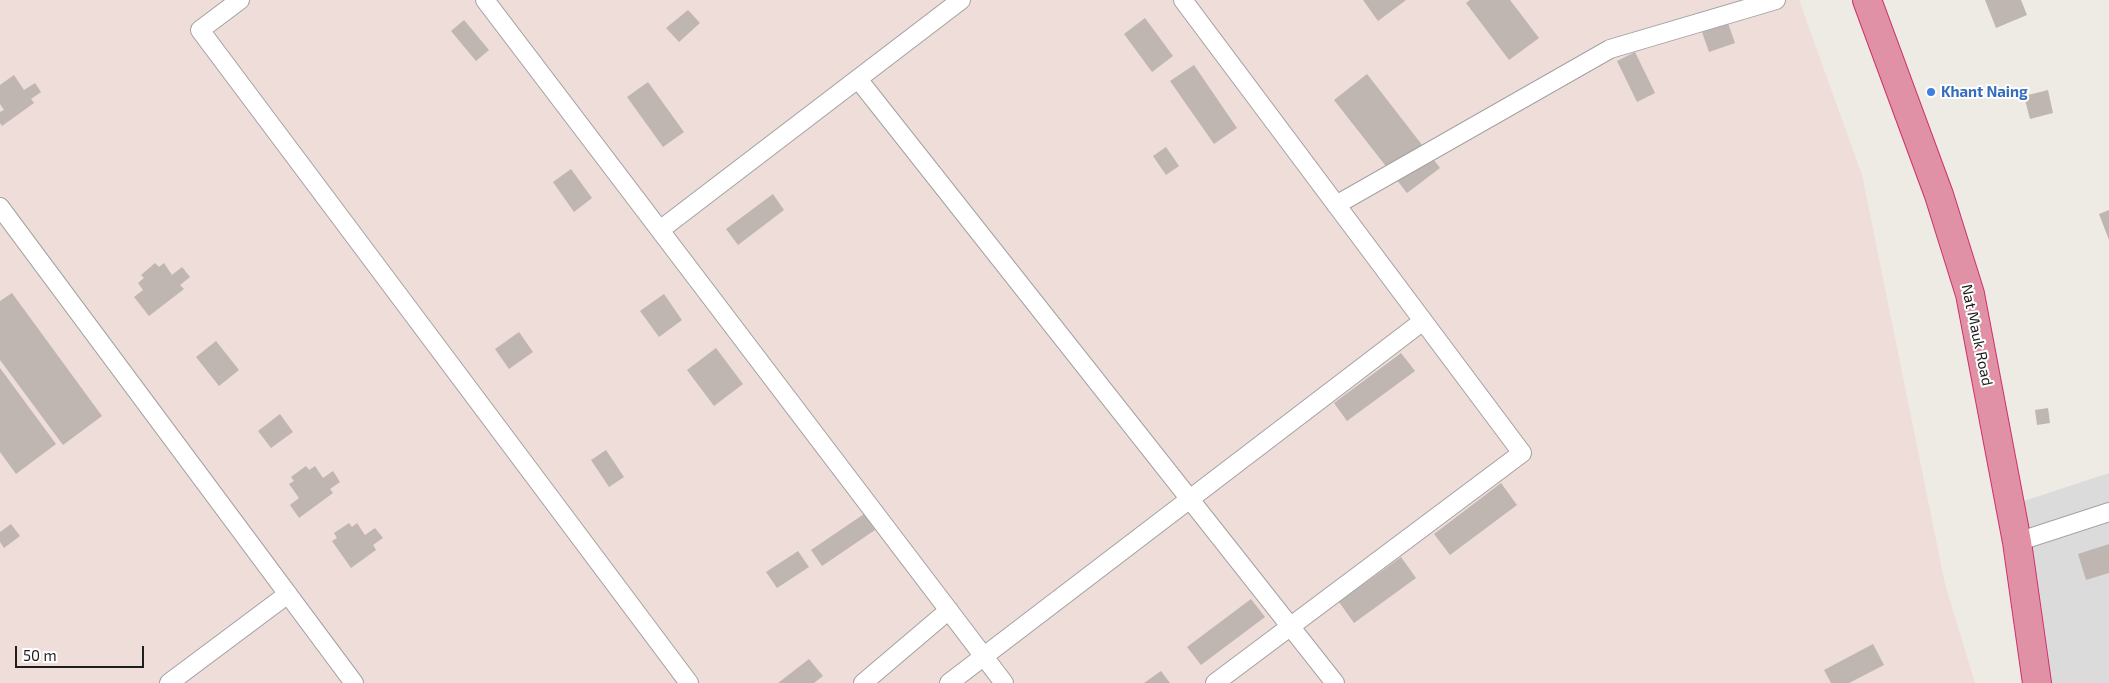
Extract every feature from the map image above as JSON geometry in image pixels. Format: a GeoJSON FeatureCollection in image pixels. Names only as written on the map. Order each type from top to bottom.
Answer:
{"type":"FeatureCollection","features":[{"type":"Feature","properties":{"kind":"highway","name":"Nat Mauk Road"},"geometry":{"type":"LineString","coordinates":[[1868,0],[1939,195],[1970,294],[2017,542],[2037,683]]}},
{"type":"Feature","properties":{"kind":"street"},"geometry":{"type":"LineString","coordinates":[[240,0],[200,30],[689,683]]}},
{"type":"Feature","properties":{"kind":"street"},"geometry":{"type":"LineString","coordinates":[[486,0],[1004,683]]}},
{"type":"Feature","properties":{"kind":"street"},"geometry":{"type":"LineString","coordinates":[[660,230],[960,0]]}},
{"type":"Feature","properties":{"kind":"street"},"geometry":{"type":"LineString","coordinates":[[1183,0],[1522,454],[1215,683]]}},
{"type":"Feature","properties":{"kind":"street"},"geometry":{"type":"LineString","coordinates":[[1336,206],[1610,49],[1776,0]]}},
{"type":"Feature","properties":{"kind":"street"},"geometry":{"type":"LineString","coordinates":[[858,79],[1292,626],[1335,683]]}},
{"type":"Feature","properties":{"kind":"street"},"geometry":{"type":"LineString","coordinates":[[0,207],[354,683]]}},
{"type":"Feature","properties":{"kind":"street"},"geometry":{"type":"LineString","coordinates":[[948,683],[1423,321]]}},
{"type":"Feature","properties":{"kind":"street"},"geometry":{"type":"LineString","coordinates":[[2017,542],[2109,512]]}},
{"type":"Feature","properties":{"kind":"street"},"geometry":{"type":"LineString","coordinates":[[169,683],[288,594]]}},
{"type":"Feature","properties":{"kind":"street"},"geometry":{"type":"LineString","coordinates":[[863,683],[949,610]]}},
{"type":"Feature","properties":{"kind":"shaded area"},"geometry":{"type":"Polygon","coordinates":[[[0,0],[1799,0],[1862,175],[1945,584],[1975,683],[0,683],[0,0]]]}},
{"type":"Feature","properties":{"kind":"shaded area"},"geometry":{"type":"Polygon","coordinates":[[[2109,473],[2109,683],[2050,683],[2024,501],[2109,473]]]}},
{"type":"Feature","properties":{"kind":"building"},"geometry":{"type":"Polygon","coordinates":[[[1363,0],[1406,0],[1378,21],[1363,0]]]}},
{"type":"Feature","properties":{"kind":"building"},"geometry":{"type":"Polygon","coordinates":[[[1470,0],[1510,0],[1539,38],[1509,60],[1466,3],[1470,0]]]}},
{"type":"Feature","properties":{"kind":"building"},"geometry":{"type":"Polygon","coordinates":[[[1985,0],[2021,0],[2027,15],[1996,28],[1985,0]]]}},
{"type":"Feature","properties":{"kind":"building"},"geometry":{"type":"Polygon","coordinates":[[[688,10],[700,23],[679,42],[666,28],[688,10]]]}},
{"type":"Feature","properties":{"kind":"building"},"geometry":{"type":"Polygon","coordinates":[[[1145,18],[1173,56],[1152,72],[1124,34],[1145,18]]]}},
{"type":"Feature","properties":{"kind":"building"},"geometry":{"type":"Polygon","coordinates":[[[464,20],[489,50],[476,61],[451,31],[464,20]]]}},
{"type":"Feature","properties":{"kind":"building"},"geometry":{"type":"Polygon","coordinates":[[[1728,23],[1735,43],[1709,52],[1702,32],[1728,23]]]}},
{"type":"Feature","properties":{"kind":"building"},"geometry":{"type":"Polygon","coordinates":[[[1635,52],[1655,93],[1637,102],[1617,61],[1635,52]]]}},
{"type":"Feature","properties":{"kind":"building"},"geometry":{"type":"Polygon","coordinates":[[[1194,65],[1237,128],[1214,144],[1170,81],[1194,65]]]}},
{"type":"Feature","properties":{"kind":"building"},"geometry":{"type":"Polygon","coordinates":[[[1367,74],[1440,168],[1407,193],[1334,100],[1367,74]]]}},
{"type":"Feature","properties":{"kind":"building"},"geometry":{"type":"Polygon","coordinates":[[[14,75],[24,90],[35,83],[41,92],[31,99],[34,103],[2,126],[0,123],[0,112],[4,110],[0,104],[0,85],[14,75]]]}},
{"type":"Feature","properties":{"kind":"building"},"geometry":{"type":"Polygon","coordinates":[[[648,82],[684,132],[663,147],[627,97],[648,82]]]}},
{"type":"Feature","properties":{"kind":"building"},"geometry":{"type":"Polygon","coordinates":[[[2048,90],[2053,113],[2030,119],[2024,96],[2048,90]]]}},
{"type":"Feature","properties":{"kind":"building"},"geometry":{"type":"Polygon","coordinates":[[[1166,147],[1179,166],[1166,175],[1153,156],[1166,147]]]}},
{"type":"Feature","properties":{"kind":"building"},"geometry":{"type":"Polygon","coordinates":[[[571,169],[592,198],[574,212],[553,182],[571,169]]]}},
{"type":"Feature","properties":{"kind":"building"},"geometry":{"type":"Polygon","coordinates":[[[773,194],[784,210],[738,245],[726,229],[773,194]]]}},
{"type":"Feature","properties":{"kind":"building"},"geometry":{"type":"Polygon","coordinates":[[[2109,210],[2109,240],[2099,214],[2109,210]]]}},
{"type":"Feature","properties":{"kind":"building"},"geometry":{"type":"Polygon","coordinates":[[[155,263],[159,267],[164,263],[172,275],[182,267],[190,277],[180,285],[184,289],[149,316],[134,297],[143,290],[138,283],[144,278],[141,275],[155,263]]]}},
{"type":"Feature","properties":{"kind":"building"},"geometry":{"type":"Polygon","coordinates":[[[12,293],[102,416],[63,445],[0,360],[0,301],[12,293]]]}},
{"type":"Feature","properties":{"kind":"building"},"geometry":{"type":"Polygon","coordinates":[[[664,294],[682,320],[659,337],[640,311],[664,294]]]}},
{"type":"Feature","properties":{"kind":"building"},"geometry":{"type":"Polygon","coordinates":[[[519,332],[533,352],[509,369],[495,349],[519,332]]]}},
{"type":"Feature","properties":{"kind":"building"},"geometry":{"type":"Polygon","coordinates":[[[216,341],[239,370],[219,386],[196,357],[216,341]]]}},
{"type":"Feature","properties":{"kind":"building"},"geometry":{"type":"Polygon","coordinates":[[[716,348],[743,384],[714,406],[687,370],[716,348]]]}},
{"type":"Feature","properties":{"kind":"building"},"geometry":{"type":"Polygon","coordinates":[[[1401,353],[1415,371],[1347,421],[1334,403],[1401,353]]]}},
{"type":"Feature","properties":{"kind":"building"},"geometry":{"type":"Polygon","coordinates":[[[0,368],[56,444],[16,474],[0,452],[0,368]]]}},
{"type":"Feature","properties":{"kind":"building"},"geometry":{"type":"Polygon","coordinates":[[[2048,408],[2050,423],[2037,425],[2035,410],[2048,408]]]}},
{"type":"Feature","properties":{"kind":"building"},"geometry":{"type":"Polygon","coordinates":[[[280,414],[293,432],[271,448],[258,431],[280,414]]]}},
{"type":"Feature","properties":{"kind":"building"},"geometry":{"type":"Polygon","coordinates":[[[606,450],[624,477],[609,487],[591,460],[606,450]]]}},
{"type":"Feature","properties":{"kind":"building"},"geometry":{"type":"Polygon","coordinates":[[[306,466],[309,470],[315,466],[323,478],[333,471],[340,482],[330,489],[333,493],[299,518],[290,505],[299,498],[289,484],[294,481],[291,477],[306,466]]]}},
{"type":"Feature","properties":{"kind":"building"},"geometry":{"type":"Polygon","coordinates":[[[1501,483],[1517,505],[1450,555],[1434,534],[1501,483]]]}},
{"type":"Feature","properties":{"kind":"building"},"geometry":{"type":"Polygon","coordinates":[[[864,514],[875,530],[822,566],[811,550],[864,514]]]}},
{"type":"Feature","properties":{"kind":"building"},"geometry":{"type":"Polygon","coordinates":[[[349,523],[352,527],[357,523],[365,535],[375,528],[383,538],[373,545],[376,550],[351,568],[332,541],[337,538],[334,533],[349,523]]]}},
{"type":"Feature","properties":{"kind":"building"},"geometry":{"type":"Polygon","coordinates":[[[11,524],[20,536],[4,548],[0,542],[0,532],[11,524]]]}},
{"type":"Feature","properties":{"kind":"building"},"geometry":{"type":"Polygon","coordinates":[[[2109,544],[2109,573],[2086,580],[2078,554],[2109,544]]]}},
{"type":"Feature","properties":{"kind":"building"},"geometry":{"type":"Polygon","coordinates":[[[798,551],[809,567],[777,588],[766,572],[798,551]]]}},
{"type":"Feature","properties":{"kind":"building"},"geometry":{"type":"Polygon","coordinates":[[[1401,557],[1416,578],[1354,623],[1339,602],[1401,557]]]}},
{"type":"Feature","properties":{"kind":"building"},"geometry":{"type":"Polygon","coordinates":[[[1251,599],[1265,617],[1201,665],[1187,647],[1251,599]]]}},
{"type":"Feature","properties":{"kind":"building"},"geometry":{"type":"Polygon","coordinates":[[[1873,644],[1884,665],[1849,683],[1831,683],[1824,670],[1873,644]]]}},
{"type":"Feature","properties":{"kind":"building"},"geometry":{"type":"Polygon","coordinates":[[[809,659],[823,676],[814,683],[778,683],[809,659]]]}},
{"type":"Feature","properties":{"kind":"building"},"geometry":{"type":"Polygon","coordinates":[[[1161,671],[1170,683],[1144,683],[1161,671]]]}},
{"type":"Feature","properties":{"kind":"place","name":"Khant Naing"},"geometry":{"type":"Point","coordinates":[1931,92]}}]}
